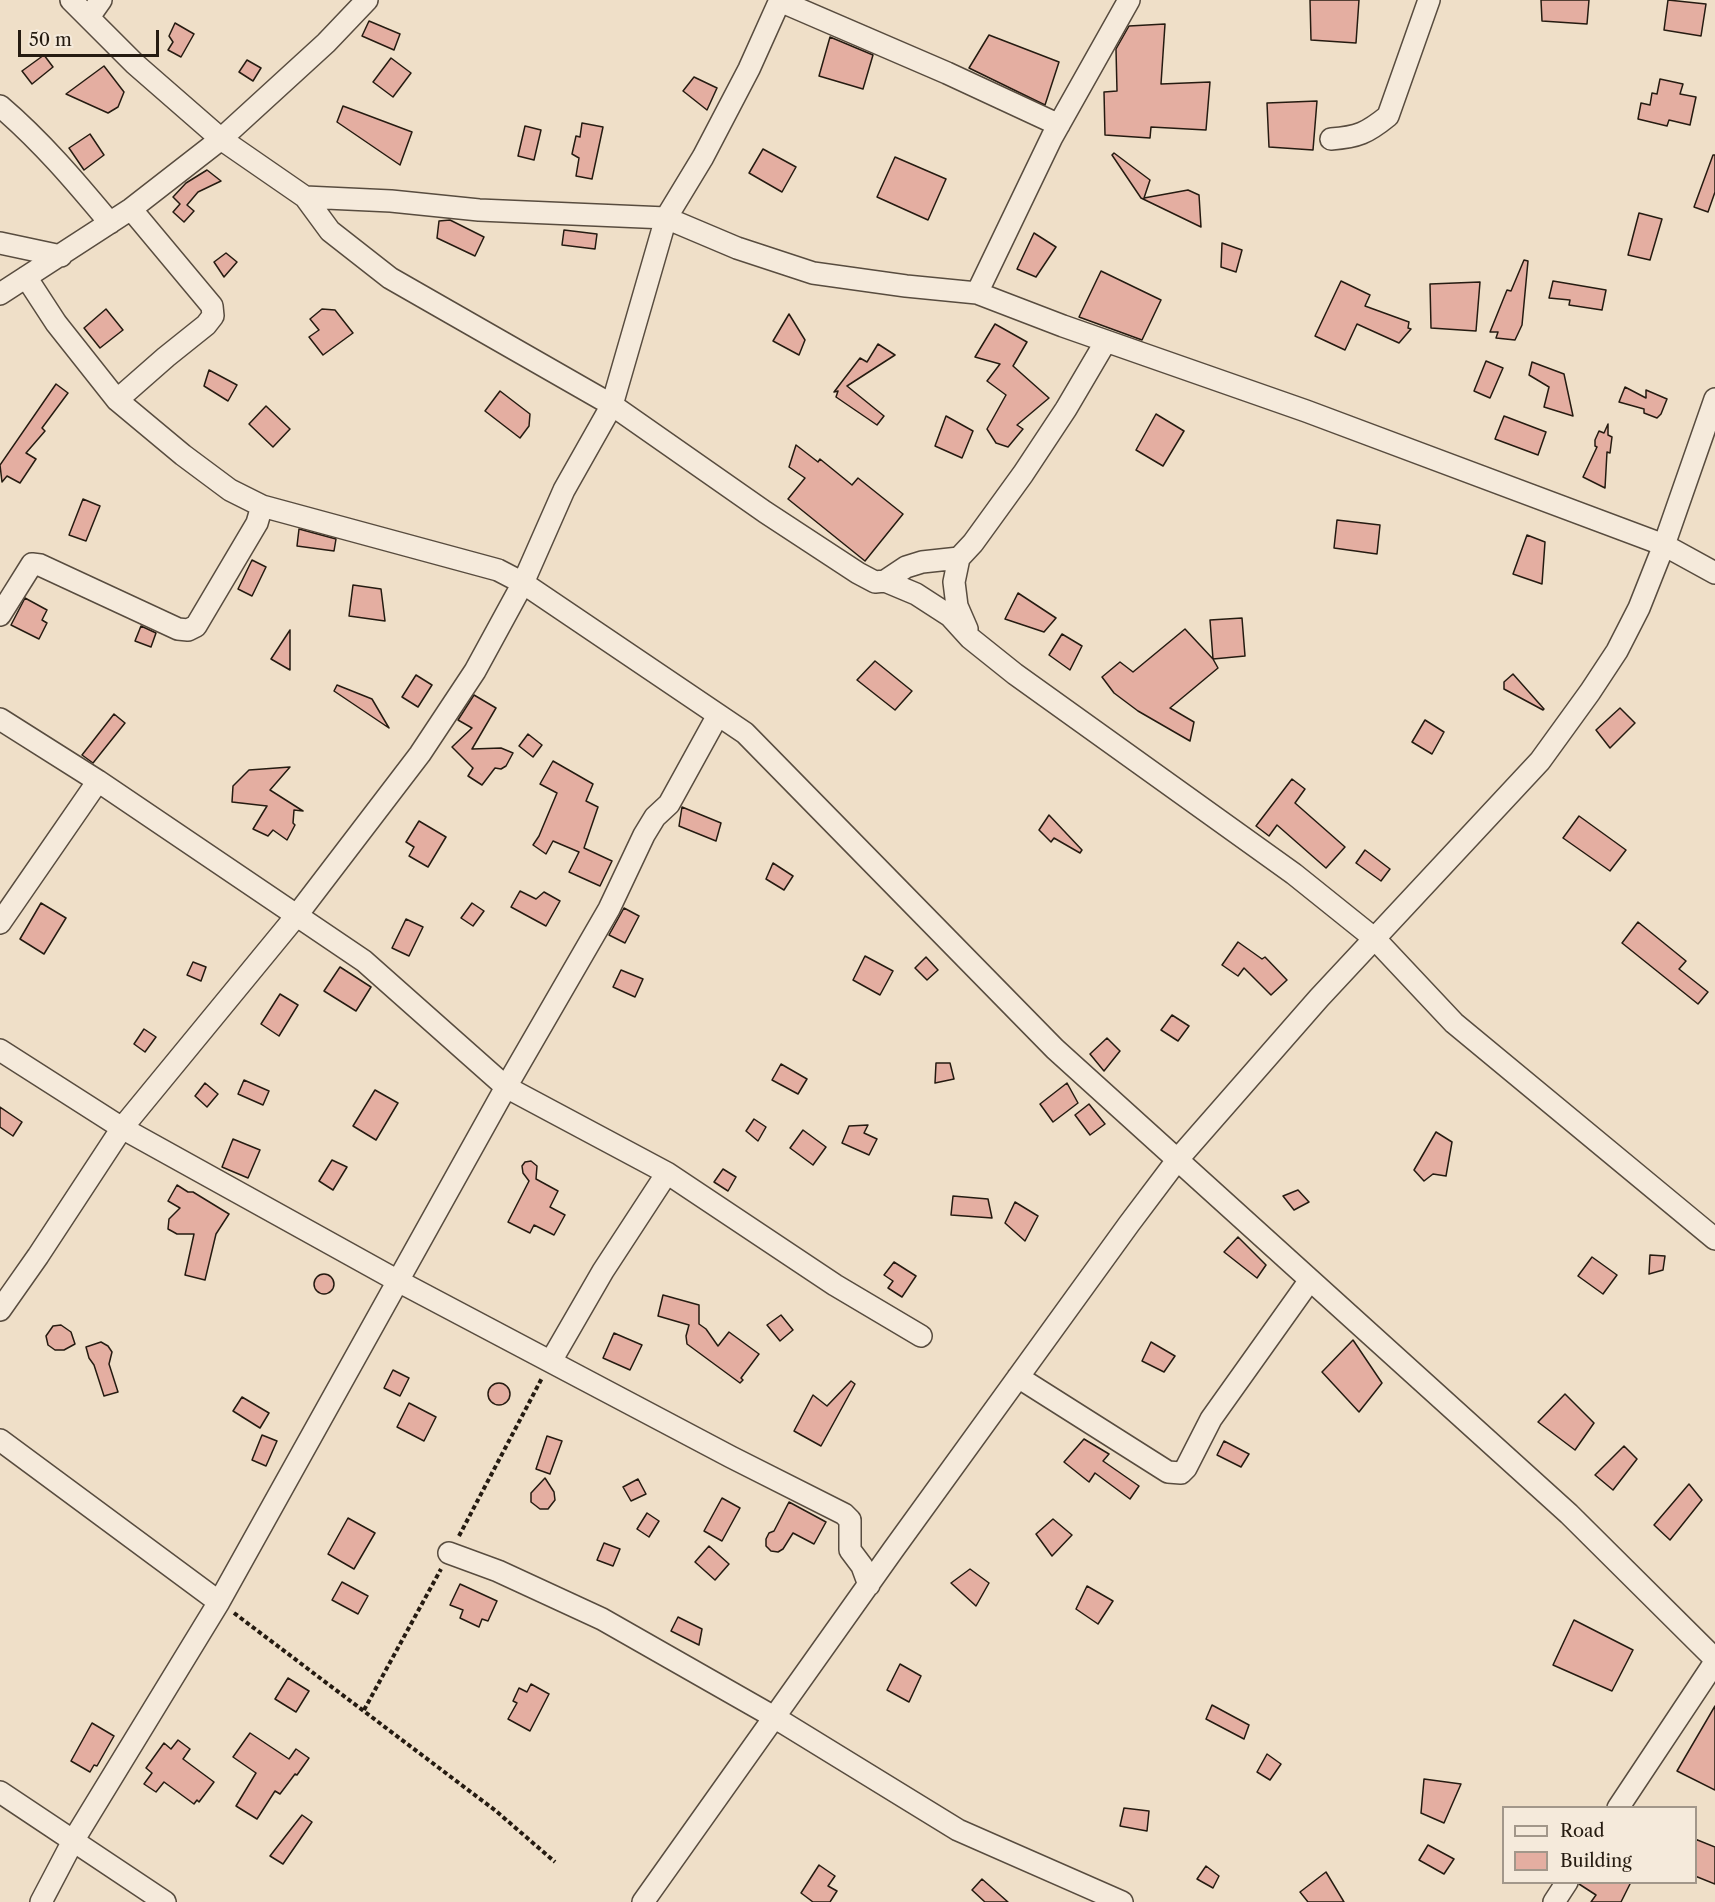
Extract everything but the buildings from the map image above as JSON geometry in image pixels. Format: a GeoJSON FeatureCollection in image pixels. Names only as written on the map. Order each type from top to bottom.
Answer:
{"type":"FeatureCollection","features":[{"type":"Feature","properties":{"kind":"street"},"geometry":{"type":"LineString","coordinates":[[71,0],[95,9],[135,64],[221,139],[305,197],[330,231],[390,278],[612,405],[765,512],[858,573],[875,582],[885,581],[906,567],[922,562],[959,558]]}},
{"type":"Feature","properties":{"kind":"street"},"geometry":{"type":"LineString","coordinates":[[0,294],[130,209],[221,139],[326,43],[367,0]]}},
{"type":"Feature","properties":{"kind":"street"},"geometry":{"type":"LineString","coordinates":[[0,1310],[122,1128],[297,915],[420,754],[475,671],[523,583],[564,490],[612,405],[666,218],[703,157],[749,69],[780,0],[937,68],[1059,125]]}},
{"type":"Feature","properties":{"kind":"street"},"geometry":{"type":"LineString","coordinates":[[977,293],[1059,125],[1129,0]]}},
{"type":"Feature","properties":{"kind":"street"},"geometry":{"type":"LineString","coordinates":[[1331,139],[1354,137],[1373,128],[1388,116],[1429,0]]}},
{"type":"Feature","properties":{"kind":"street"},"geometry":{"type":"LineString","coordinates":[[0,106],[32,133],[67,170],[110,223]]}},
{"type":"Feature","properties":{"kind":"street"},"geometry":{"type":"LineString","coordinates":[[305,197],[391,201],[479,210],[666,218],[737,248],[813,273],[977,293],[1306,411],[1664,545],[1715,573]]}},
{"type":"Feature","properties":{"kind":"street"},"geometry":{"type":"LineString","coordinates":[[117,400],[206,325],[213,316],[212,306],[130,209]]}},
{"type":"Feature","properties":{"kind":"street"},"geometry":{"type":"LineString","coordinates":[[0,243],[61,256]]}},
{"type":"Feature","properties":{"kind":"street"},"geometry":{"type":"LineString","coordinates":[[26,277],[56,323],[117,400],[183,455],[230,490],[262,506],[498,570],[523,583],[745,733],[1055,1049],[1569,1514],[1715,1660],[1619,1806]]}},
{"type":"Feature","properties":{"kind":"street"},"geometry":{"type":"LineString","coordinates":[[970,638],[957,606],[954,582],[959,558],[973,543],[1029,465],[1066,409],[1106,341]]}},
{"type":"Feature","properties":{"kind":"street"},"geometry":{"type":"LineString","coordinates":[[643,1902],[1018,1377],[1178,1159],[1281,1040],[1540,761],[1617,651],[1639,608],[1664,545],[1715,399]]}},
{"type":"Feature","properties":{"kind":"street"},"geometry":{"type":"LineString","coordinates":[[0,615],[32,564],[40,565],[178,629],[188,630],[196,626],[223,582],[257,523],[262,506]]}},
{"type":"Feature","properties":{"kind":"street"},"geometry":{"type":"LineString","coordinates":[[885,581],[916,594],[950,616],[970,638],[1016,674],[1294,874],[1375,939],[1454,1023],[1715,1239]]}},
{"type":"Feature","properties":{"kind":"street"},"geometry":{"type":"LineString","coordinates":[[41,1902],[73,1841],[219,1602],[506,1087],[609,909],[644,835],[655,817],[669,804],[718,715]]}},
{"type":"Feature","properties":{"kind":"street"},"geometry":{"type":"LineString","coordinates":[[0,719],[98,781],[364,961],[506,1087],[667,1173],[835,1285],[921,1336]]}},
{"type":"Feature","properties":{"kind":"street"},"geometry":{"type":"LineString","coordinates":[[0,923],[98,781]]}},
{"type":"Feature","properties":{"kind":"street"},"geometry":{"type":"LineString","coordinates":[[0,1050],[122,1128],[398,1281],[731,1457],[844,1514],[850,1520],[850,1550],[862,1566],[869,1585]]}},
{"type":"Feature","properties":{"kind":"street"},"geometry":{"type":"LineString","coordinates":[[551,1361],[603,1271],[667,1173]]}},
{"type":"Feature","properties":{"kind":"street"},"geometry":{"type":"LineString","coordinates":[[1018,1377],[1168,1472],[1181,1473],[1186,1468],[1211,1419],[1310,1280]]}},
{"type":"Feature","properties":{"kind":"street"},"geometry":{"type":"LineString","coordinates":[[0,1440],[219,1602]]}},
{"type":"Feature","properties":{"kind":"street"},"geometry":{"type":"LineString","coordinates":[[449,1553],[498,1571],[602,1619],[774,1717],[958,1830],[1122,1902]]}},
{"type":"Feature","properties":{"kind":"street"},"geometry":{"type":"LineString","coordinates":[[0,1792],[165,1902]]}},
{"type":"Feature","properties":{"kind":"street"},"geometry":{"type":"LineString","coordinates":[[1554,1902],[1566,1884]]}},
{"type":"Feature","properties":{"kind":"path"},"geometry":{"type":"LineString","coordinates":[[219,1602],[486,1804],[555,1862]]}}]}
